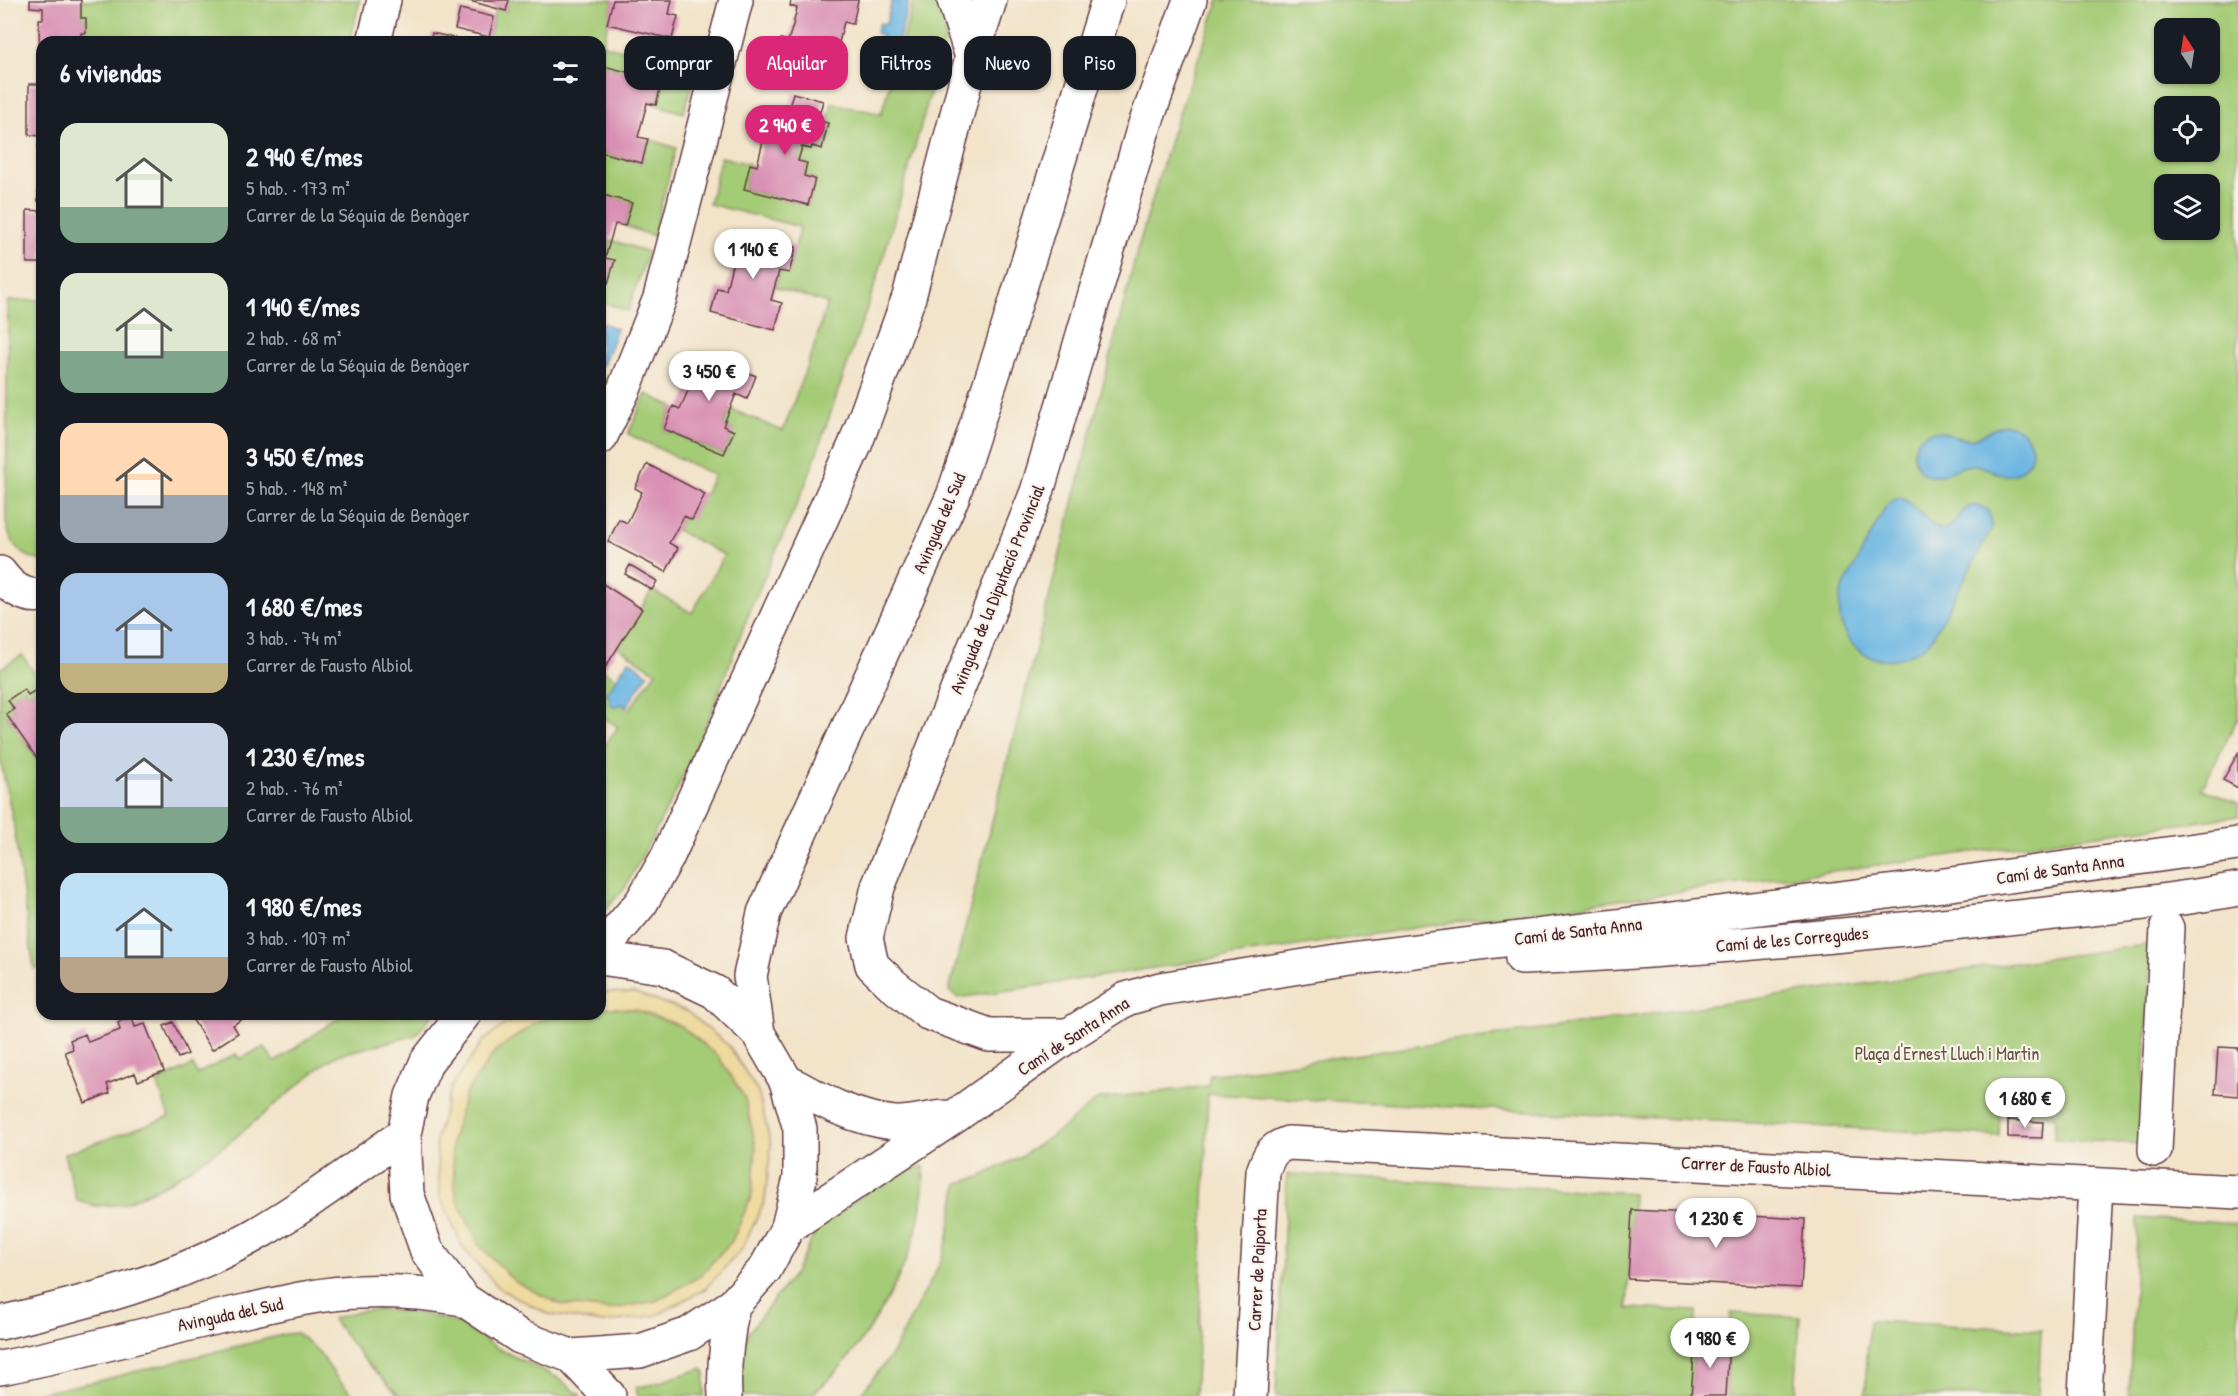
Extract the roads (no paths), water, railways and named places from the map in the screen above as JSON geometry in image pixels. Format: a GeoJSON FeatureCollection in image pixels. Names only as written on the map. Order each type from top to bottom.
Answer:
{"type":"FeatureCollection","features":[{"type":"Feature","properties":{"kind":"street"},"geometry":{"type":"LineString","coordinates":[[375,36],[384,0]]}},
{"type":"Feature","properties":{"kind":"street"},"geometry":{"type":"LineString","coordinates":[[606,426],[624,389],[660,298],[736,0]]}},
{"type":"Feature","properties":{"kind":"street"},"geometry":{"type":"LineString","coordinates":[[954,0],[965,36]]}},
{"type":"Feature","properties":{"kind":"street"},"geometry":{"type":"LineString","coordinates":[[979,36],[990,0]]}},
{"type":"Feature","properties":{"kind":"street","name":"Avinguda del Sud"},"geometry":{"type":"LineString","coordinates":[[758,1033],[750,976],[764,913],[953,496],[1002,347],[1108,0]]}},
{"type":"Feature","properties":{"kind":"street","name":"Avinguda de la Diputació Provincial"},"geometry":{"type":"LineString","coordinates":[[1069,1035],[989,1035],[928,1013],[872,965],[866,939],[878,887],[1037,492],[1142,133],[1191,0]]}},
{"type":"Feature","properties":{"kind":"street"},"geometry":{"type":"LineString","coordinates":[[606,951],[614,936],[641,903],[667,858],[855,445],[909,297],[964,87]]}},
{"type":"Feature","properties":{"kind":"street","name":"Camí de Santa Anna"},"geometry":{"type":"LineString","coordinates":[[788,1227],[954,1117],[1069,1035],[1126,999],[1160,989],[1343,960],[1944,885],[2238,844]]}},
{"type":"Feature","properties":{"kind":"street","name":"Camí de les Corregudes"},"geometry":{"type":"LineString","coordinates":[[1343,960],[1446,961],[1694,947],[1927,927],[2122,906],[2238,889]]}},
{"type":"Feature","properties":{"kind":"street"},"geometry":{"type":"LineString","coordinates":[[2155,1150],[2167,928]]}},
{"type":"Feature","properties":{"kind":"street"},"geometry":{"type":"LineString","coordinates":[[459,1020],[427,1061],[412,1096],[404,1134],[406,1194],[427,1251],[463,1299],[520,1337],[571,1356],[640,1351],[689,1334],[733,1305],[765,1269],[788,1227],[800,1178],[800,1129],[786,1081],[758,1033],[715,992],[663,967],[606,959]]}},
{"type":"Feature","properties":{"kind":"street"},"geometry":{"type":"LineString","coordinates":[[786,1081],[860,1117],[896,1123],[933,1117],[954,1117]]}},
{"type":"Feature","properties":{"kind":"street"},"geometry":{"type":"LineString","coordinates":[[0,1323],[146,1284],[252,1237],[300,1207],[404,1134]]}},
{"type":"Feature","properties":{"kind":"street","name":"Carrer de Fausto Albiol"},"geometry":{"type":"LineString","coordinates":[[1275,1148],[1288,1143],[1303,1142],[2238,1192]]}},
{"type":"Feature","properties":{"kind":"street","name":"Carrer de Paiporta"},"geometry":{"type":"LineString","coordinates":[[1250,1396],[1263,1172],[1267,1159],[1275,1148]]}},
{"type":"Feature","properties":{"kind":"street"},"geometry":{"type":"LineString","coordinates":[[2085,1396],[2096,1185]]}},
{"type":"Feature","properties":{"kind":"street","name":"Avinguda del Sud"},"geometry":{"type":"LineString","coordinates":[[0,1368],[51,1358],[168,1327],[292,1301],[357,1292],[425,1292],[463,1299]]}},
{"type":"Feature","properties":{"kind":"street"},"geometry":{"type":"LineString","coordinates":[[725,1396],[723,1370],[733,1305]]}},
{"type":"Feature","properties":{"kind":"street"},"geometry":{"type":"LineString","coordinates":[[571,1356],[609,1396]]}},
{"type":"Feature","properties":{"kind":"water"},"geometry":{"type":"Polygon","coordinates":[[[892,0],[909,0],[900,36],[882,36],[876,33],[879,23],[886,24],[892,0]]]}},
{"type":"Feature","properties":{"kind":"water"},"geometry":{"type":"Polygon","coordinates":[[[606,324],[617,329],[606,357],[606,324]]]}},
{"type":"Feature","properties":{"kind":"water"},"geometry":{"type":"Polygon","coordinates":[[[2006,424],[2022,432],[2031,445],[2030,460],[2017,473],[2000,474],[1974,465],[1933,476],[1926,475],[1919,470],[1914,449],[1919,440],[1929,432],[1935,431],[1968,439],[2006,424]]]}},
{"type":"Feature","properties":{"kind":"water"},"geometry":{"type":"Polygon","coordinates":[[[1901,498],[1938,528],[1949,527],[1962,512],[1972,506],[1989,511],[1992,528],[1931,640],[1914,652],[1897,659],[1880,659],[1865,654],[1853,645],[1844,631],[1840,613],[1841,592],[1886,506],[1901,498]]]}},
{"type":"Feature","properties":{"kind":"water"},"geometry":{"type":"Polygon","coordinates":[[[629,660],[648,674],[626,707],[622,704],[614,707],[610,703],[610,697],[606,694],[629,660]]]}},
{"type":"Feature","properties":{"kind":"park label","name":"Plaça d'Ernest Lluch i Martin"},"geometry":{"type":"Point","coordinates":[1947,1053]}}]}
